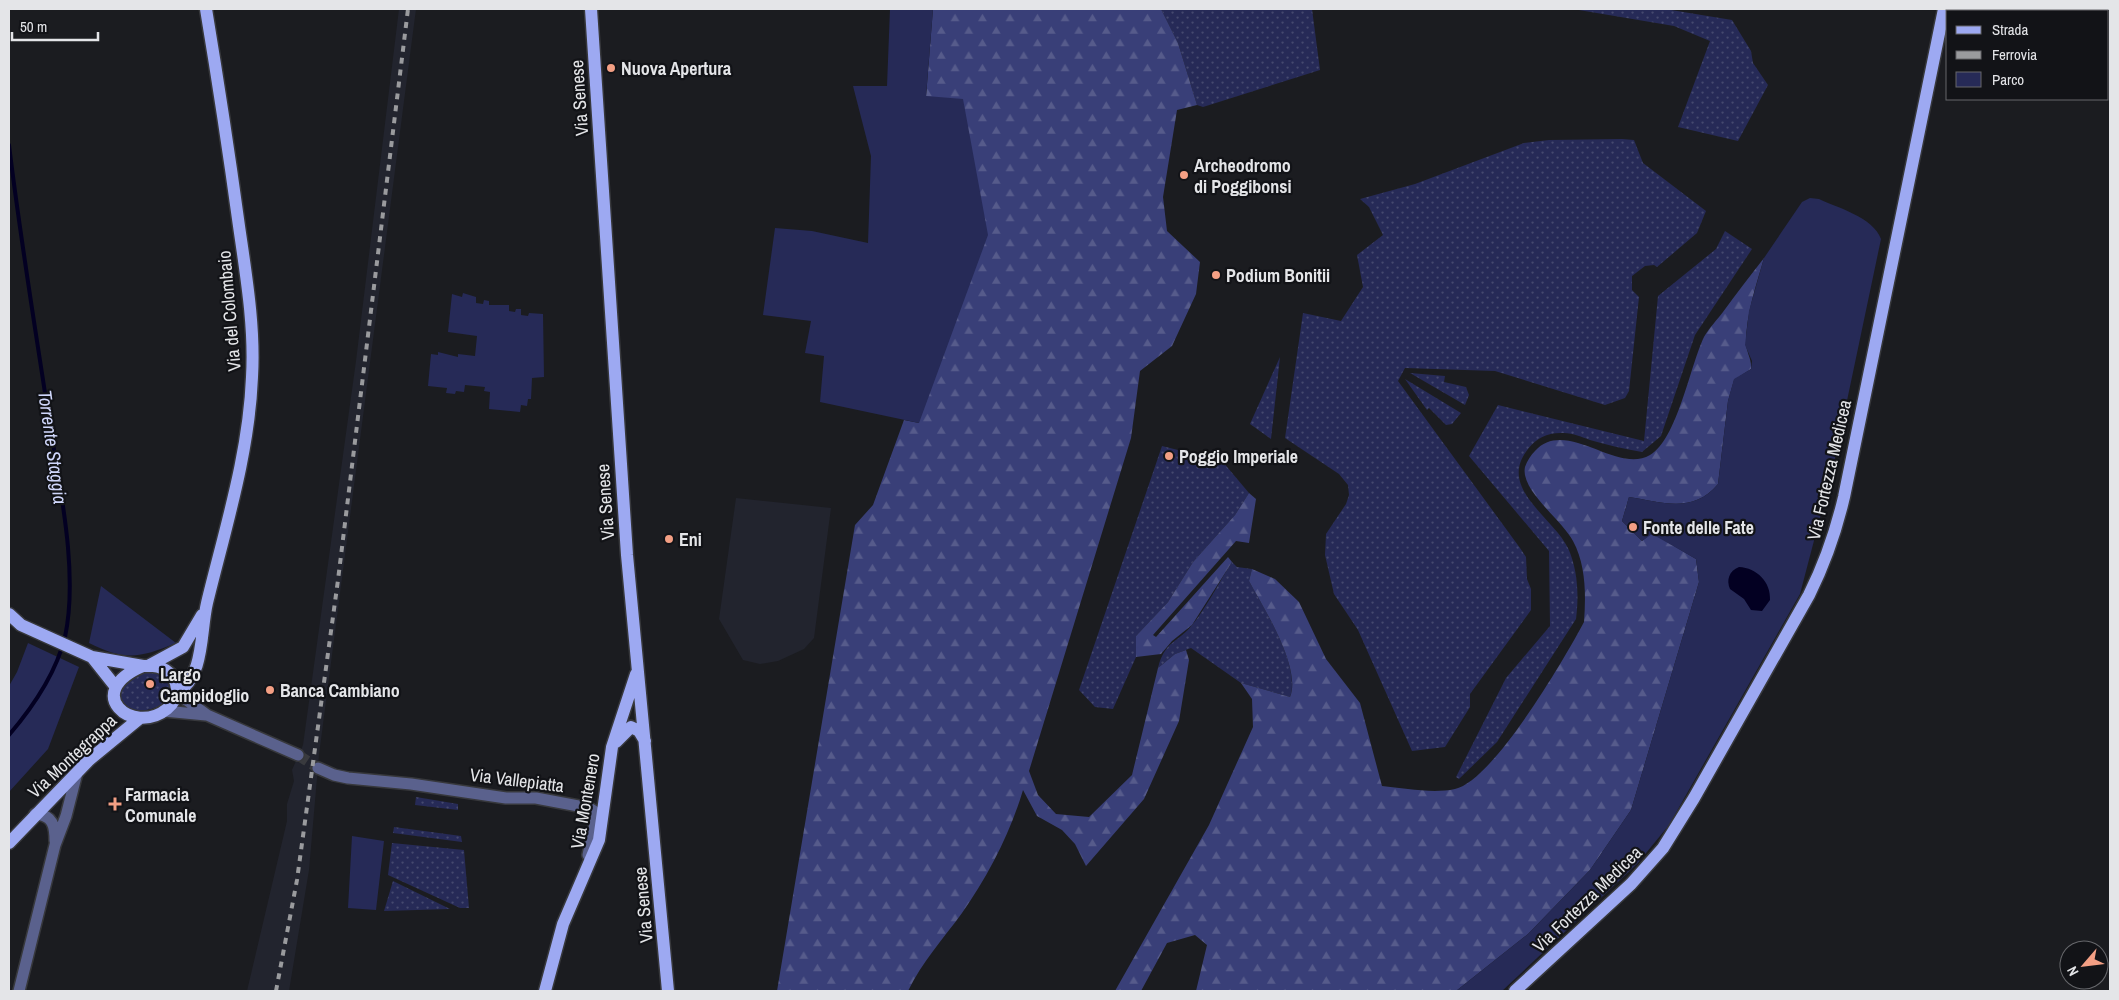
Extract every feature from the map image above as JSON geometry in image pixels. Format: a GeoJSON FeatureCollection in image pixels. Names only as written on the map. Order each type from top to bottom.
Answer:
{"type":"FeatureCollection","features":[{"type":"Feature","properties":{"kind":"main road","name":"Via del Colombaio"},"geometry":{"type":"LineString","coordinates":[[206,9],[236,203],[253,353],[251,399],[246,442],[206,608]]}},
{"type":"Feature","properties":{"kind":"main road","name":"Via Senese"},"geometry":{"type":"LineString","coordinates":[[591,9],[616,407],[637,672],[642,697],[668,991]]}},
{"type":"Feature","properties":{"kind":"main road","name":"Via Fortezza Medicea"},"geometry":{"type":"LineString","coordinates":[[1515,991],[1637,878],[1667,842],[1704,781],[1821,571],[1837,527],[1844,497],[1944,9]]}},
{"type":"Feature","properties":{"kind":"main road"},"geometry":{"type":"LineString","coordinates":[[9,614],[15,625],[92,657],[146,666],[160,668],[171,673],[176,682],[177,693],[173,702],[164,711],[140,718],[129,716],[118,706],[114,697],[115,686],[123,677],[146,666],[183,647],[206,608]]}},
{"type":"Feature","properties":{"kind":"main road"},"geometry":{"type":"LineString","coordinates":[[177,693],[188,685],[193,676],[200,648],[206,608]]}},
{"type":"Feature","properties":{"kind":"main road"},"geometry":{"type":"LineString","coordinates":[[92,657],[115,686]]}},
{"type":"Feature","properties":{"kind":"main road","name":"Via Montenero"},"geometry":{"type":"LineString","coordinates":[[545,991],[564,924],[599,840],[612,747],[637,672]]}},
{"type":"Feature","properties":{"kind":"main road","name":"Via Montegrappa"},"geometry":{"type":"LineString","coordinates":[[9,843],[35,814],[102,747],[140,718]]}},
{"type":"Feature","properties":{"kind":"main road"},"geometry":{"type":"LineString","coordinates":[[612,747],[624,732],[631,727],[639,731],[645,741]]}},
{"type":"Feature","properties":{"kind":"street"},"geometry":{"type":"LineString","coordinates":[[177,693],[207,715],[298,755]]}},
{"type":"Feature","properties":{"kind":"street"},"geometry":{"type":"LineString","coordinates":[[164,711],[207,715]]}},
{"type":"Feature","properties":{"kind":"street","name":"Via Vallepiatta"},"geometry":{"type":"LineString","coordinates":[[318,768],[334,775],[348,778],[411,784],[589,808],[595,812],[596,824],[590,846],[568,899],[564,924]]}},
{"type":"Feature","properties":{"kind":"street"},"geometry":{"type":"LineString","coordinates":[[18,991],[55,845],[68,810],[76,773]]}},
{"type":"Feature","properties":{"kind":"street"},"geometry":{"type":"LineString","coordinates":[[35,814],[45,816],[54,823],[55,845]]}},
{"type":"Feature","properties":{"kind":"shaded area"},"geometry":{"type":"Polygon","coordinates":[[[399,9],[416,9],[319,755],[309,870],[289,991],[247,991],[287,821],[287,804],[294,781],[292,770],[303,745],[356,361],[399,9]]]}},
{"type":"Feature","properties":{"kind":"shaded area"},"geometry":{"type":"Polygon","coordinates":[[[736,498],[831,508],[814,638],[804,649],[778,661],[760,664],[743,660],[719,619],[736,498]]]}},
{"type":"Feature","properties":{"kind":"shaded area"},"geometry":{"type":"Polygon","coordinates":[[[1739,567],[1757,573],[1768,587],[1770,600],[1762,611],[1751,610],[1744,599],[1730,589],[1729,576],[1739,567]]]}},
{"type":"Feature","properties":{"kind":"green space"},"geometry":{"type":"Polygon","coordinates":[[[890,9],[933,9],[926,96],[963,99],[988,235],[919,423],[820,402],[824,356],[805,353],[811,321],[763,315],[775,228],[812,231],[868,243],[871,156],[853,86],[887,86],[890,9]]]}},
{"type":"Feature","properties":{"kind":"green space"},"geometry":{"type":"Polygon","coordinates":[[[933,9],[1161,9],[1178,43],[1197,105],[1177,110],[1163,197],[1167,231],[1200,262],[1196,294],[1172,346],[1140,371],[1131,438],[1029,771],[1038,795],[1056,814],[1089,817],[1132,775],[1158,668],[1175,654],[1186,650],[1189,660],[1179,721],[1144,799],[1086,866],[1075,844],[1062,830],[1037,816],[1023,790],[1012,823],[981,884],[920,970],[908,991],[777,991],[855,525],[873,505],[904,420],[919,423],[926,97],[933,9]]]}},
{"type":"Feature","properties":{"kind":"green space"},"geometry":{"type":"Polygon","coordinates":[[[1161,9],[1312,9],[1320,70],[1203,107],[1197,105],[1178,43],[1161,9]]]}},
{"type":"Feature","properties":{"kind":"green space"},"geometry":{"type":"Polygon","coordinates":[[[1573,9],[1665,9],[1732,20],[1751,51],[1753,63],[1768,85],[1738,141],[1678,127],[1710,41],[1674,26],[1573,9]]]}},
{"type":"Feature","properties":{"kind":"green space"},"geometry":{"type":"Polygon","coordinates":[[[1549,140],[1634,140],[1643,163],[1706,211],[1697,233],[1657,267],[1654,265],[1645,266],[1632,276],[1632,290],[1639,297],[1629,391],[1625,398],[1605,405],[1495,371],[1405,368],[1398,381],[1526,557],[1527,579],[1531,589],[1531,610],[1470,694],[1470,707],[1445,747],[1412,751],[1358,630],[1334,594],[1325,555],[1326,534],[1346,504],[1349,495],[1348,485],[1339,474],[1285,438],[1303,313],[1341,321],[1363,287],[1357,255],[1383,235],[1369,207],[1360,199],[1415,184],[1524,143],[1549,140]]]}},
{"type":"Feature","properties":{"kind":"green space"},"geometry":{"type":"Polygon","coordinates":[[[1810,198],[1819,199],[1863,219],[1877,231],[1881,239],[1832,472],[1800,594],[1669,825],[1637,864],[1502,991],[1456,991],[1528,934],[1590,870],[1631,810],[1699,582],[1696,559],[1652,534],[1642,541],[1622,521],[1629,497],[1665,503],[1688,503],[1708,493],[1718,484],[1728,401],[1734,379],[1751,369],[1752,361],[1745,345],[1749,311],[1764,258],[1802,202],[1810,198]]]}},
{"type":"Feature","properties":{"kind":"green space"},"geometry":{"type":"Polygon","coordinates":[[[1725,231],[1752,249],[1695,335],[1661,436],[1642,452],[1603,444],[1571,434],[1553,433],[1535,441],[1520,463],[1519,476],[1523,489],[1530,501],[1560,536],[1571,556],[1577,583],[1576,619],[1497,742],[1459,779],[1456,777],[1506,678],[1550,626],[1549,551],[1469,456],[1498,405],[1644,441],[1658,296],[1716,249],[1725,231]]]}},
{"type":"Feature","properties":{"kind":"green space"},"geometry":{"type":"Polygon","coordinates":[[[1764,258],[1752,300],[1746,332],[1751,369],[1734,380],[1728,401],[1718,484],[1708,493],[1688,503],[1665,503],[1629,497],[1622,521],[1642,541],[1652,533],[1696,559],[1699,582],[1631,810],[1590,870],[1528,934],[1456,991],[1196,991],[1207,945],[1195,935],[1167,943],[1141,991],[1115,991],[1209,825],[1253,727],[1252,699],[1241,683],[1290,697],[1292,685],[1291,670],[1271,621],[1249,581],[1252,569],[1275,579],[1299,602],[1326,659],[1360,703],[1382,786],[1437,791],[1455,789],[1471,781],[1489,765],[1527,716],[1584,622],[1584,580],[1577,550],[1568,533],[1543,505],[1529,485],[1525,476],[1525,467],[1528,460],[1535,451],[1547,442],[1561,440],[1622,458],[1637,459],[1650,455],[1659,447],[1675,419],[1704,337],[1764,258]]]}},
{"type":"Feature","properties":{"kind":"green space"},"geometry":{"type":"Polygon","coordinates":[[[463,293],[476,297],[476,303],[483,304],[484,300],[489,301],[489,305],[509,305],[509,311],[515,312],[516,309],[521,309],[521,315],[528,316],[529,313],[543,314],[544,377],[532,378],[531,399],[528,399],[527,406],[521,405],[520,412],[489,409],[490,392],[484,391],[485,387],[465,385],[464,392],[456,391],[455,394],[446,393],[447,388],[428,386],[431,354],[438,355],[438,352],[458,357],[458,354],[475,356],[477,336],[448,332],[452,294],[462,297],[463,293]]]}},
{"type":"Feature","properties":{"kind":"green space"},"geometry":{"type":"Polygon","coordinates":[[[1280,357],[1271,439],[1250,424],[1280,357]]]}},
{"type":"Feature","properties":{"kind":"green space"},"geometry":{"type":"Polygon","coordinates":[[[1410,373],[1445,376],[1444,382],[1466,387],[1469,395],[1465,405],[1410,373]]]}},
{"type":"Feature","properties":{"kind":"green space"},"geometry":{"type":"Polygon","coordinates":[[[1405,379],[1461,413],[1452,424],[1446,425],[1429,408],[1427,410],[1405,379]]]}},
{"type":"Feature","properties":{"kind":"green space"},"geometry":{"type":"Polygon","coordinates":[[[1162,446],[1222,461],[1249,493],[1235,515],[1193,562],[1168,602],[1136,636],[1136,657],[1113,709],[1095,707],[1079,690],[1162,446]]]}},
{"type":"Feature","properties":{"kind":"green space"},"geometry":{"type":"Polygon","coordinates":[[[1249,493],[1256,499],[1249,543],[1236,541],[1153,635],[1156,637],[1228,557],[1232,562],[1192,625],[1172,641],[1161,654],[1136,657],[1136,636],[1168,602],[1193,562],[1235,515],[1249,493]]]}},
{"type":"Feature","properties":{"kind":"green space"},"geometry":{"type":"Polygon","coordinates":[[[1232,562],[1237,567],[1252,569],[1249,581],[1286,654],[1292,684],[1290,697],[1241,683],[1191,648],[1175,654],[1158,668],[1164,652],[1193,624],[1232,562]]]}},
{"type":"Feature","properties":{"kind":"green space"},"geometry":{"type":"Polygon","coordinates":[[[101,586],[176,643],[152,652],[123,655],[89,643],[101,586]]]}},
{"type":"Feature","properties":{"kind":"green space"},"geometry":{"type":"Polygon","coordinates":[[[28,643],[79,667],[48,749],[9,792],[9,686],[17,672],[28,643]]]}},
{"type":"Feature","properties":{"kind":"green space"},"geometry":{"type":"Polygon","coordinates":[[[144,672],[157,672],[167,676],[171,687],[170,696],[164,703],[155,708],[134,710],[126,706],[121,698],[121,685],[144,672]]]}},
{"type":"Feature","properties":{"kind":"green space"},"geometry":{"type":"Polygon","coordinates":[[[416,797],[458,804],[458,810],[415,805],[416,797]]]}},
{"type":"Feature","properties":{"kind":"green space"},"geometry":{"type":"Polygon","coordinates":[[[394,827],[461,836],[462,842],[393,833],[394,827]]]}},
{"type":"Feature","properties":{"kind":"green space"},"geometry":{"type":"Polygon","coordinates":[[[352,836],[384,841],[376,910],[348,908],[352,836]]]}},
{"type":"Feature","properties":{"kind":"green space"},"geometry":{"type":"Polygon","coordinates":[[[392,843],[464,850],[469,908],[460,908],[388,875],[392,843]]]}},
{"type":"Feature","properties":{"kind":"green space"},"geometry":{"type":"Polygon","coordinates":[[[393,881],[450,909],[384,911],[393,881]]]}},
{"type":"Feature","properties":{"kind":"waterway","name":"Torrente Staggia"},"geometry":{"type":"LineString","coordinates":[[9,145],[62,499],[69,557],[70,585],[69,612],[65,637],[56,664],[43,689],[9,735]]}},
{"type":"Feature","properties":{"kind":"tunnel"},"geometry":{"type":"LineString","coordinates":[[298,755],[318,768]]}},
{"type":"Feature","properties":{"kind":"railway"},"geometry":{"type":"LineString","coordinates":[[276,991],[297,880],[338,580],[408,9]]}},
{"type":"Feature","properties":{"kind":"place","name":"Nuova Apertura"},"geometry":{"type":"Point","coordinates":[611,68]}},
{"type":"Feature","properties":{"kind":"place","name":"Archeodromo di Poggibonsi"},"geometry":{"type":"Point","coordinates":[1184,175]}},
{"type":"Feature","properties":{"kind":"place","name":"Podium Bonitii"},"geometry":{"type":"Point","coordinates":[1216,275]}},
{"type":"Feature","properties":{"kind":"place","name":"Poggio Imperiale"},"geometry":{"type":"Point","coordinates":[1169,456]}},
{"type":"Feature","properties":{"kind":"place","name":"Fonte delle Fate"},"geometry":{"type":"Point","coordinates":[1633,527]}},
{"type":"Feature","properties":{"kind":"place","name":"Eni"},"geometry":{"type":"Point","coordinates":[669,539]}},
{"type":"Feature","properties":{"kind":"place","name":"Largo Campidoglio"},"geometry":{"type":"Point","coordinates":[150,684]}},
{"type":"Feature","properties":{"kind":"place","name":"Banca Cambiano"},"geometry":{"type":"Point","coordinates":[270,690]}},
{"type":"Feature","properties":{"kind":"place","name":"Farmacia Comunale"},"geometry":{"type":"Point","coordinates":[115,804]}}]}
